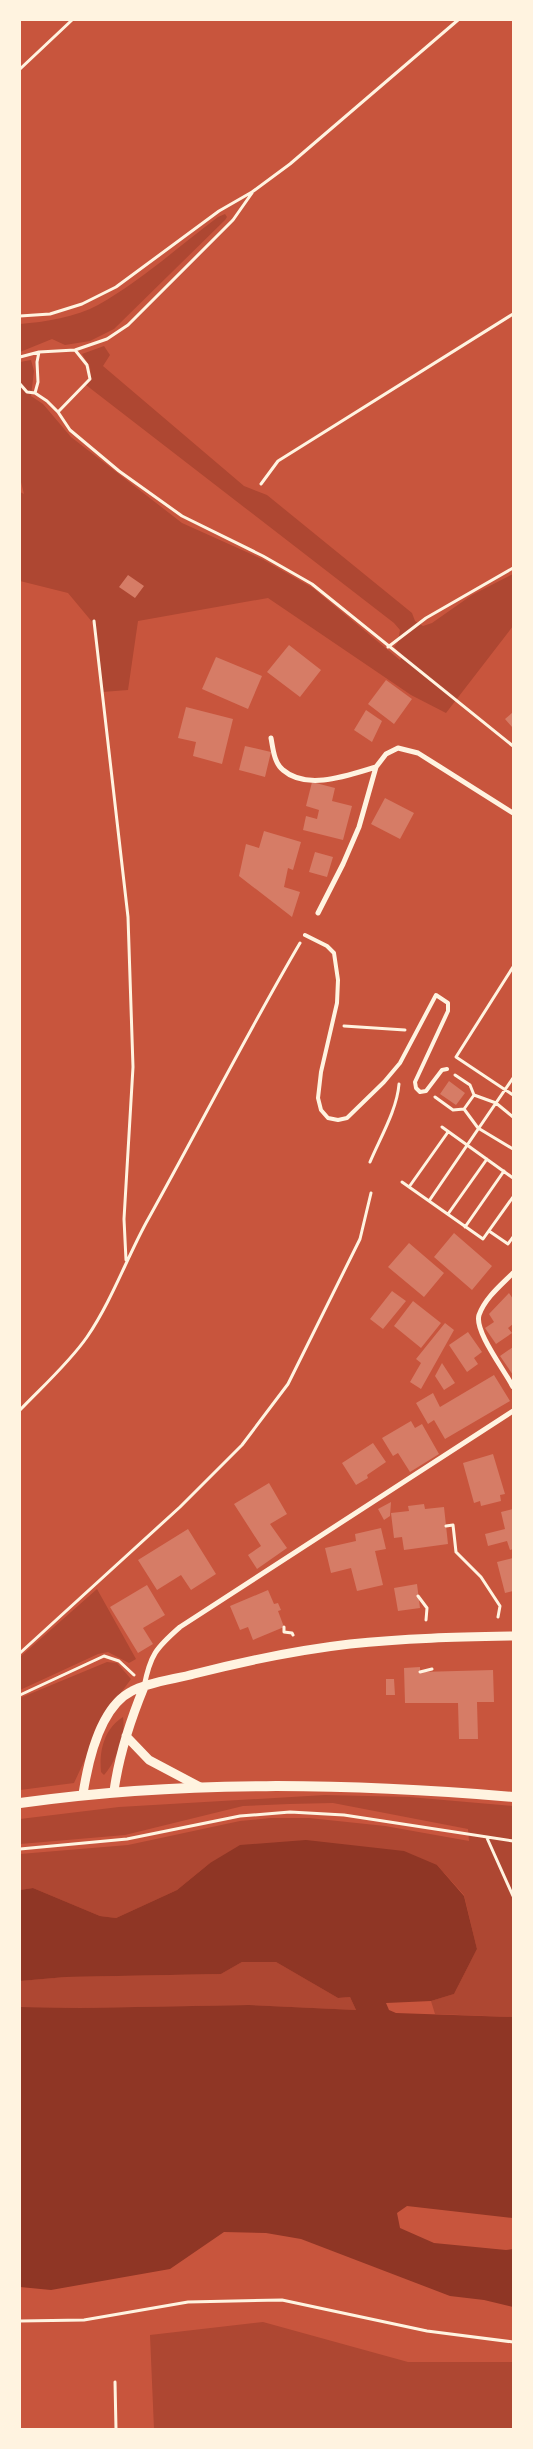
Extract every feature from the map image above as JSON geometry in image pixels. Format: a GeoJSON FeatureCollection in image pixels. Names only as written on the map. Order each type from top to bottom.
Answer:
{"type":"FeatureCollection","features":[{"type":"Feature","properties":{"kind":"main road"},"geometry":{"type":"LineString","coordinates":[[20,1803],[114,1791],[200,1787],[409,1788],[513,1797]]}},
{"type":"Feature","properties":{"kind":"street"},"geometry":{"type":"LineString","coordinates":[[271,738],[276,759],[282,769],[296,778],[327,781],[376,767]]}},
{"type":"Feature","properties":{"kind":"street"},"geometry":{"type":"LineString","coordinates":[[318,913],[359,827],[376,767],[386,754],[398,748],[418,752],[513,813]]}},
{"type":"Feature","properties":{"kind":"street"},"geometry":{"type":"LineString","coordinates":[[513,1272],[486,1302],[478,1316],[483,1337],[513,1387]]}},
{"type":"Feature","properties":{"kind":"street"},"geometry":{"type":"LineString","coordinates":[[114,1791],[120,1755],[144,1687],[151,1657],[158,1646],[180,1627],[513,1411]]}},
{"type":"Feature","properties":{"kind":"street"},"geometry":{"type":"LineString","coordinates":[[83,1794],[92,1752],[106,1718],[115,1705],[131,1691],[220,1668],[349,1644],[401,1639],[513,1636]]}},
{"type":"Feature","properties":{"kind":"street"},"geometry":{"type":"LineString","coordinates":[[126,1736],[149,1760],[200,1787]]}},
{"type":"Feature","properties":{"kind":"lane"},"geometry":{"type":"LineString","coordinates":[[305,935],[327,946],[334,953],[338,980],[337,1003],[321,1072],[318,1098],[321,1110],[328,1118],[338,1120],[348,1118],[400,1063],[436,995],[448,1003],[448,1011],[415,1082],[416,1088],[420,1092],[426,1091],[442,1070],[447,1069]]}},
{"type":"Feature","properties":{"kind":"path"},"geometry":{"type":"LineString","coordinates":[[20,69],[72,20]]}},
{"type":"Feature","properties":{"kind":"path"},"geometry":{"type":"LineString","coordinates":[[20,316],[50,314],[82,304],[116,287],[220,211],[252,192],[290,164],[458,20]]}},
{"type":"Feature","properties":{"kind":"path"},"geometry":{"type":"LineString","coordinates":[[20,358],[39,352],[75,350],[107,340],[128,325],[233,220],[252,192]]}},
{"type":"Feature","properties":{"kind":"path"},"geometry":{"type":"LineString","coordinates":[[261,484],[278,461],[513,314]]}},
{"type":"Feature","properties":{"kind":"path"},"geometry":{"type":"LineString","coordinates":[[58,412],[90,379],[87,365],[75,350]]}},
{"type":"Feature","properties":{"kind":"path"},"geometry":{"type":"LineString","coordinates":[[35,393],[38,382],[36,362],[39,352]]}},
{"type":"Feature","properties":{"kind":"path"},"geometry":{"type":"LineString","coordinates":[[20,384],[27,392],[35,393],[58,412],[70,430],[120,471],[182,516],[262,556],[312,584],[513,746]]}},
{"type":"Feature","properties":{"kind":"path"},"geometry":{"type":"LineString","coordinates":[[388,647],[426,618],[513,568]]}},
{"type":"Feature","properties":{"kind":"path"},"geometry":{"type":"LineString","coordinates":[[94,621],[128,917],[133,1066],[124,1220],[126,1260]]}},
{"type":"Feature","properties":{"kind":"path"},"geometry":{"type":"LineString","coordinates":[[20,1410],[86,1338],[107,1303],[126,1260],[271,993],[305,935]]}},
{"type":"Feature","properties":{"kind":"path"},"geometry":{"type":"LineString","coordinates":[[513,967],[456,1057],[513,1095]]}},
{"type":"Feature","properties":{"kind":"path"},"geometry":{"type":"LineString","coordinates":[[507,975],[513,979]]}},
{"type":"Feature","properties":{"kind":"path"},"geometry":{"type":"LineString","coordinates":[[332,1025],[416,1030]]}},
{"type":"Feature","properties":{"kind":"path"},"geometry":{"type":"LineString","coordinates":[[370,1162],[398,1091],[400,1063]]}},
{"type":"Feature","properties":{"kind":"path"},"geometry":{"type":"LineString","coordinates":[[447,1069],[470,1085],[474,1095],[496,1103],[513,1117]]}},
{"type":"Feature","properties":{"kind":"path"},"geometry":{"type":"LineString","coordinates":[[429,1201],[513,1078]]}},
{"type":"Feature","properties":{"kind":"path"},"geometry":{"type":"LineString","coordinates":[[430,1094],[453,1110],[464,1109],[474,1095]]}},
{"type":"Feature","properties":{"kind":"path"},"geometry":{"type":"LineString","coordinates":[[464,1109],[478,1128],[513,1149]]}},
{"type":"Feature","properties":{"kind":"path"},"geometry":{"type":"LineString","coordinates":[[442,1127],[513,1178]]}},
{"type":"Feature","properties":{"kind":"path"},"geometry":{"type":"LineString","coordinates":[[409,1187],[448,1132]]}},
{"type":"Feature","properties":{"kind":"path"},"geometry":{"type":"LineString","coordinates":[[448,1214],[487,1159]]}},
{"type":"Feature","properties":{"kind":"path"},"geometry":{"type":"LineString","coordinates":[[465,1226],[504,1171]]}},
{"type":"Feature","properties":{"kind":"path"},"geometry":{"type":"LineString","coordinates":[[402,1182],[483,1239],[513,1197]]}},
{"type":"Feature","properties":{"kind":"path"},"geometry":{"type":"LineString","coordinates":[[20,1653],[180,1507],[248,1438],[288,1384],[324,1314],[360,1239],[371,1193]]}},
{"type":"Feature","properties":{"kind":"path"},"geometry":{"type":"LineString","coordinates":[[489,1231],[508,1244],[513,1237]]}},
{"type":"Feature","properties":{"kind":"path"},"geometry":{"type":"LineString","coordinates":[[446,1526],[453,1525],[456,1552],[481,1577],[500,1606],[498,1617]]}},
{"type":"Feature","properties":{"kind":"path"},"geometry":{"type":"LineString","coordinates":[[418,1596],[427,1608],[426,1620]]}},
{"type":"Feature","properties":{"kind":"path"},"geometry":{"type":"LineString","coordinates":[[284,1626],[284,1632],[292,1633],[292,1635]]}},
{"type":"Feature","properties":{"kind":"path"},"geometry":{"type":"LineString","coordinates":[[20,1695],[104,1656],[119,1661],[144,1687]]}},
{"type":"Feature","properties":{"kind":"path"},"geometry":{"type":"LineString","coordinates":[[420,1672],[432,1670]]}},
{"type":"Feature","properties":{"kind":"path"},"geometry":{"type":"LineString","coordinates":[[20,1849],[127,1839],[240,1816],[290,1812],[344,1815],[513,1841]]}},
{"type":"Feature","properties":{"kind":"path"},"geometry":{"type":"LineString","coordinates":[[487,1838],[513,1896]]}},
{"type":"Feature","properties":{"kind":"path"},"geometry":{"type":"LineString","coordinates":[[20,2321],[84,2320],[188,2302],[282,2300],[427,2331],[513,2342]]}},
{"type":"Feature","properties":{"kind":"path"},"geometry":{"type":"LineString","coordinates":[[114,2382],[116,2429]]}},
{"type":"Feature","properties":{"kind":"shaded area"},"geometry":{"type":"Polygon","coordinates":[[[225,214],[227,217],[225,220],[114,329],[90,341],[65,345],[52,339],[20,352],[20,324],[60,318],[80,313],[98,305],[114,296],[218,217],[225,214]]]}},
{"type":"Feature","properties":{"kind":"shaded area"},"geometry":{"type":"Polygon","coordinates":[[[104,346],[110,355],[103,366],[244,486],[267,495],[412,613],[415,621],[423,626],[432,623],[472,595],[513,574],[513,626],[446,713],[411,695],[268,598],[138,621],[128,690],[102,692],[93,623],[68,593],[20,581],[20,492],[24,494],[20,478],[20,362],[31,360],[34,371],[31,396],[43,404],[71,437],[182,523],[262,559],[313,588],[400,660],[403,656],[394,647],[398,642],[400,630],[394,623],[86,385],[91,379],[90,367],[82,354],[104,346]]]}},
{"type":"Feature","properties":{"kind":"shaded area"},"geometry":{"type":"Polygon","coordinates":[[[97,1589],[136,1659],[129,1663],[108,1652],[98,1654],[20,1690],[20,1657],[97,1589]]]}},
{"type":"Feature","properties":{"kind":"shaded area"},"geometry":{"type":"Polygon","coordinates":[[[107,1662],[117,1663],[131,1679],[96,1727],[87,1755],[74,1783],[20,1790],[20,1698],[107,1662]]]}},
{"type":"Feature","properties":{"kind":"shaded area"},"geometry":{"type":"Polygon","coordinates":[[[123,1717],[124,1724],[119,1748],[104,1775],[101,1772],[101,1756],[104,1741],[111,1728],[123,1717]]]}},
{"type":"Feature","properties":{"kind":"shaded area"},"geometry":{"type":"Polygon","coordinates":[[[325,1795],[409,1797],[513,1806],[513,2017],[435,2014],[431,2001],[454,1994],[477,1949],[464,1895],[437,1865],[210,1863],[177,1890],[116,1918],[100,1916],[33,1888],[20,1890],[20,1854],[128,1845],[240,1821],[271,1818],[309,1818],[385,1826],[469,1841],[468,1829],[333,1803],[243,1806],[125,1835],[20,1844],[20,1819],[119,1807],[325,1795]]]}},
{"type":"Feature","properties":{"kind":"shaded area"},"geometry":{"type":"Polygon","coordinates":[[[306,1840],[404,1851],[437,1865],[464,1896],[477,1949],[454,1994],[431,2001],[386,2003],[389,2010],[396,2013],[513,2017],[513,2218],[407,2206],[397,2213],[400,2228],[434,2243],[506,2250],[513,2249],[513,2307],[484,2300],[450,2296],[301,2239],[266,2233],[224,2232],[170,2269],[51,2290],[20,2287],[20,2007],[80,2008],[249,2005],[356,2010],[350,1997],[338,1998],[276,1962],[242,1962],[221,1974],[66,1977],[20,1981],[20,1890],[33,1888],[100,1916],[116,1918],[177,1890],[210,1863],[240,1845],[306,1840]]]}},
{"type":"Feature","properties":{"kind":"shaded area"},"geometry":{"type":"Polygon","coordinates":[[[242,1962],[276,1962],[338,1998],[350,1997],[356,2010],[249,2005],[80,2008],[20,2007],[20,1981],[66,1977],[221,1974],[242,1962]]]}},
{"type":"Feature","properties":{"kind":"shaded area"},"geometry":{"type":"Polygon","coordinates":[[[263,2322],[408,2362],[513,2362],[513,2429],[154,2429],[150,2335],[263,2322]]]}},
{"type":"Feature","properties":{"kind":"building"},"geometry":{"type":"Polygon","coordinates":[[[128,575],[144,586],[135,598],[119,587],[128,575]]]}},
{"type":"Feature","properties":{"kind":"building"},"geometry":{"type":"Polygon","coordinates":[[[289,645],[321,670],[300,697],[267,672],[289,645]]]}},
{"type":"Feature","properties":{"kind":"building"},"geometry":{"type":"Polygon","coordinates":[[[216,657],[262,676],[248,709],[202,689],[216,657]]]}},
{"type":"Feature","properties":{"kind":"building"},"geometry":{"type":"Polygon","coordinates":[[[386,680],[412,699],[394,724],[368,704],[386,680]]]}},
{"type":"Feature","properties":{"kind":"building"},"geometry":{"type":"Polygon","coordinates":[[[186,707],[233,719],[222,764],[193,756],[196,742],[178,738],[186,707]]]}},
{"type":"Feature","properties":{"kind":"building"},"geometry":{"type":"Polygon","coordinates":[[[366,710],[382,721],[372,742],[354,730],[366,710]]]}},
{"type":"Feature","properties":{"kind":"building"},"geometry":{"type":"Polygon","coordinates":[[[513,712],[513,728],[505,719],[513,712]]]}},
{"type":"Feature","properties":{"kind":"building"},"geometry":{"type":"Polygon","coordinates":[[[245,746],[271,752],[265,777],[239,770],[245,746]]]}},
{"type":"Feature","properties":{"kind":"building"},"geometry":{"type":"Polygon","coordinates":[[[312,782],[335,788],[332,801],[352,806],[343,840],[303,830],[306,816],[317,819],[319,810],[306,806],[312,782]]]}},
{"type":"Feature","properties":{"kind":"building"},"geometry":{"type":"Polygon","coordinates":[[[385,798],[414,813],[400,839],[371,824],[385,798]]]}},
{"type":"Feature","properties":{"kind":"building"},"geometry":{"type":"Polygon","coordinates":[[[264,831],[301,842],[293,870],[288,868],[284,887],[300,892],[292,917],[239,876],[246,844],[259,848],[264,831]]]}},
{"type":"Feature","properties":{"kind":"building"},"geometry":{"type":"Polygon","coordinates":[[[315,852],[333,857],[327,877],[309,872],[315,852]]]}},
{"type":"Feature","properties":{"kind":"building"},"geometry":{"type":"Polygon","coordinates":[[[449,1081],[465,1093],[456,1105],[440,1094],[449,1081]]]}},
{"type":"Feature","properties":{"kind":"building"},"geometry":{"type":"Polygon","coordinates":[[[454,1233],[492,1266],[472,1290],[434,1257],[454,1233]]]}},
{"type":"Feature","properties":{"kind":"building"},"geometry":{"type":"Polygon","coordinates":[[[409,1243],[444,1273],[424,1297],[388,1267],[409,1243]]]}},
{"type":"Feature","properties":{"kind":"building"},"geometry":{"type":"Polygon","coordinates":[[[392,1291],[406,1301],[383,1329],[370,1319],[392,1291]]]}},
{"type":"Feature","properties":{"kind":"building"},"geometry":{"type":"Polygon","coordinates":[[[509,1293],[513,1299],[513,1324],[508,1328],[512,1333],[496,1344],[485,1328],[494,1322],[489,1314],[509,1293]]]}},
{"type":"Feature","properties":{"kind":"building"},"geometry":{"type":"Polygon","coordinates":[[[413,1301],[441,1323],[421,1348],[394,1326],[413,1301]]]}},
{"type":"Feature","properties":{"kind":"building"},"geometry":{"type":"Polygon","coordinates":[[[445,1323],[454,1330],[421,1389],[410,1382],[421,1363],[416,1359],[445,1323]]]}},
{"type":"Feature","properties":{"kind":"building"},"geometry":{"type":"Polygon","coordinates":[[[468,1332],[482,1352],[474,1358],[478,1364],[467,1372],[449,1345],[468,1332]]]}},
{"type":"Feature","properties":{"kind":"building"},"geometry":{"type":"Polygon","coordinates":[[[513,1347],[513,1375],[500,1356],[513,1347]]]}},
{"type":"Feature","properties":{"kind":"building"},"geometry":{"type":"Polygon","coordinates":[[[442,1363],[455,1383],[444,1390],[435,1376],[442,1363]]]}},
{"type":"Feature","properties":{"kind":"building"},"geometry":{"type":"Polygon","coordinates":[[[494,1375],[510,1401],[445,1439],[434,1420],[428,1424],[416,1403],[433,1393],[440,1407],[494,1375]]]}},
{"type":"Feature","properties":{"kind":"building"},"geometry":{"type":"Polygon","coordinates":[[[411,1421],[415,1428],[422,1424],[439,1454],[410,1472],[398,1453],[393,1456],[382,1438],[411,1421]]]}},
{"type":"Feature","properties":{"kind":"building"},"geometry":{"type":"Polygon","coordinates":[[[373,1443],[386,1462],[367,1475],[368,1478],[356,1485],[342,1463],[373,1443]]]}},
{"type":"Feature","properties":{"kind":"building"},"geometry":{"type":"Polygon","coordinates":[[[493,1454],[505,1494],[500,1495],[501,1501],[481,1506],[480,1501],[474,1503],[463,1463],[493,1454]]]}},
{"type":"Feature","properties":{"kind":"building"},"geometry":{"type":"Polygon","coordinates":[[[269,1483],[287,1514],[270,1524],[287,1548],[257,1569],[248,1555],[261,1546],[234,1504],[269,1483]]]}},
{"type":"Feature","properties":{"kind":"building"},"geometry":{"type":"Polygon","coordinates":[[[391,1502],[390,1516],[384,1520],[378,1509],[391,1502]]]}},
{"type":"Feature","properties":{"kind":"building"},"geometry":{"type":"Polygon","coordinates":[[[424,1504],[425,1509],[444,1507],[448,1544],[404,1550],[402,1537],[394,1538],[391,1513],[409,1511],[408,1506],[424,1504]]]}},
{"type":"Feature","properties":{"kind":"building"},"geometry":{"type":"Polygon","coordinates":[[[513,1509],[513,1549],[510,1550],[507,1541],[488,1546],[485,1534],[505,1529],[501,1512],[513,1509]]]}},
{"type":"Feature","properties":{"kind":"building"},"geometry":{"type":"Polygon","coordinates":[[[381,1528],[386,1549],[375,1551],[383,1585],[357,1591],[351,1568],[331,1573],[325,1548],[356,1541],[355,1534],[381,1528]]]}},
{"type":"Feature","properties":{"kind":"building"},"geometry":{"type":"Polygon","coordinates":[[[188,1529],[216,1574],[191,1590],[181,1575],[157,1590],[138,1560],[188,1529]]]}},
{"type":"Feature","properties":{"kind":"building"},"geometry":{"type":"Polygon","coordinates":[[[513,1558],[513,1591],[505,1593],[497,1562],[513,1558]]]}},
{"type":"Feature","properties":{"kind":"building"},"geometry":{"type":"Polygon","coordinates":[[[417,1584],[420,1608],[398,1611],[394,1588],[417,1584]]]}},
{"type":"Feature","properties":{"kind":"building"},"geometry":{"type":"Polygon","coordinates":[[[147,1585],[165,1615],[143,1628],[153,1644],[138,1653],[110,1607],[147,1585]]]}},
{"type":"Feature","properties":{"kind":"building"},"geometry":{"type":"Polygon","coordinates":[[[268,1590],[274,1604],[278,1603],[281,1610],[278,1611],[284,1627],[253,1640],[248,1627],[240,1630],[230,1606],[268,1590]]]}},
{"type":"Feature","properties":{"kind":"building"},"geometry":{"type":"Polygon","coordinates":[[[420,1667],[420,1672],[493,1670],[494,1702],[477,1702],[478,1739],[459,1739],[458,1703],[405,1703],[404,1668],[420,1667]]]}},
{"type":"Feature","properties":{"kind":"building"},"geometry":{"type":"Polygon","coordinates":[[[386,1679],[394,1679],[395,1695],[386,1695],[386,1679]]]}}]}
